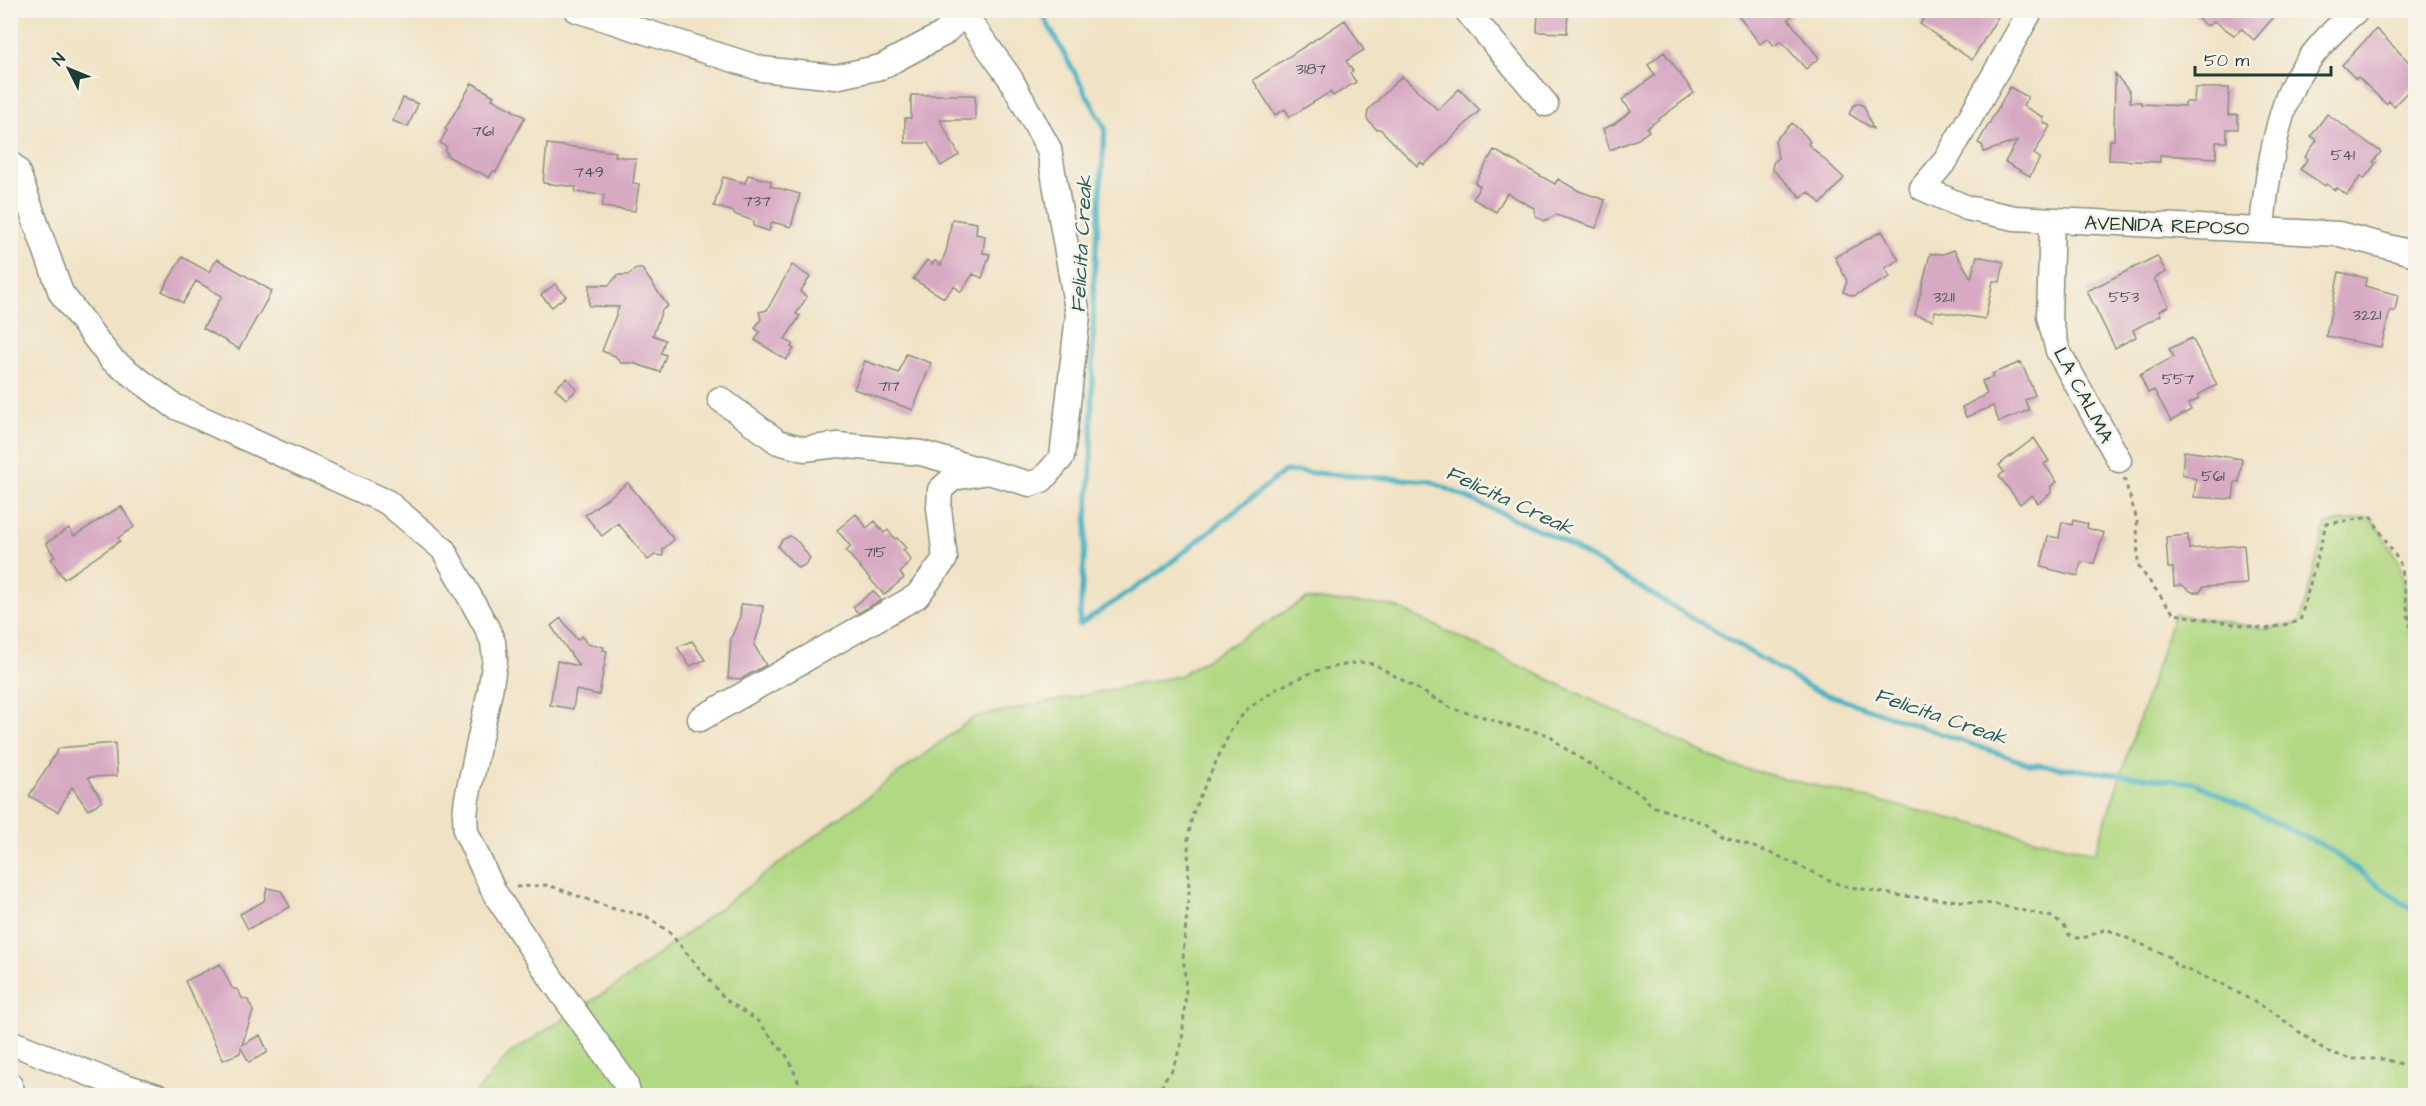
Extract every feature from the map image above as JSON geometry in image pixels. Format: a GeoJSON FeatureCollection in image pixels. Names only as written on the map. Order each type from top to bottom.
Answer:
{"type":"FeatureCollection","features":[{"type":"Feature","properties":{"kind":"street"},"geometry":{"type":"LineString","coordinates":[[577,10],[762,69],[835,77],[881,66],[943,34],[966,13],[1010,78],[1049,149],[1078,315],[1062,458],[1042,480],[1030,484],[921,453],[838,445],[804,449],[778,442],[720,399]]}},
{"type":"Feature","properties":{"kind":"street"},"geometry":{"type":"LineString","coordinates":[[1466,10],[1546,104]]}},
{"type":"Feature","properties":{"kind":"street","name":"AVENIDA REPOSO"},"geometry":{"type":"LineString","coordinates":[[2031,10],[1946,160],[1922,188],[1967,208],[2015,218],[2339,234],[2415,254]]}},
{"type":"Feature","properties":{"kind":"street"},"geometry":{"type":"LineString","coordinates":[[2262,229],[2265,194],[2286,100],[2298,76],[2332,31],[2357,10]]}},
{"type":"Feature","properties":{"kind":"street"},"geometry":{"type":"LineString","coordinates":[[10,163],[16,170],[61,293],[111,359],[174,406],[387,502],[443,549],[466,586],[493,642],[495,660],[467,798],[466,832],[494,892],[553,981],[625,1082],[629,1095]]}},
{"type":"Feature","properties":{"kind":"street","name":"LA CALMA"},"geometry":{"type":"LineString","coordinates":[[2052,221],[2049,316],[2058,351],[2119,460]]}},
{"type":"Feature","properties":{"kind":"street"},"geometry":{"type":"LineString","coordinates":[[700,719],[917,596],[945,559],[939,508],[940,490],[953,478],[988,472]]}},
{"type":"Feature","properties":{"kind":"street"},"geometry":{"type":"LineString","coordinates":[[10,1042],[105,1088],[157,1095]]}},
{"type":"Feature","properties":{"kind":"street"},"geometry":{"type":"LineString","coordinates":[[10,1084],[14,1095]]}},
{"type":"Feature","properties":{"kind":"path"},"geometry":{"type":"LineString","coordinates":[[2119,460],[2137,520],[2138,566],[2174,614],[2266,629],[2300,621],[2326,524],[2371,517],[2400,562],[2415,663]]}},
{"type":"Feature","properties":{"kind":"path"},"geometry":{"type":"LineString","coordinates":[[1158,1095],[1172,1070],[1182,1042],[1186,989],[1183,953],[1189,895],[1188,839],[1192,816],[1199,798],[1231,730],[1247,709],[1278,688],[1315,671],[1359,662],[1374,664],[1454,709],[1505,725],[1550,735],[1561,746],[1622,785],[1639,792],[1652,806],[1707,824],[1720,835],[1778,856],[1840,885],[1902,896],[1994,904],[2052,917],[2065,927],[2069,935],[2081,939],[2106,929],[2164,954],[2171,958],[2175,965],[2224,985],[2274,1013],[2325,1052],[2352,1059],[2384,1059],[2415,1068]]}},
{"type":"Feature","properties":{"kind":"path"},"geometry":{"type":"LineString","coordinates":[[494,892],[524,885],[548,885],[611,908],[646,916],[669,932],[725,999],[759,1022],[789,1059],[804,1095]]}},
{"type":"Feature","properties":{"kind":"green space"},"geometry":{"type":"Polygon","coordinates":[[[2371,517],[2400,563],[2416,663],[2415,1095],[473,1096],[510,1053],[620,983],[974,717],[1179,676],[1306,599],[1394,606],[1729,765],[2095,853],[2174,614],[2266,629],[2300,622],[2326,524],[2371,517]]]}},
{"type":"Feature","properties":{"kind":"building"},"geometry":{"type":"Polygon","coordinates":[[[1538,10],[1568,10],[1567,33],[1537,32],[1538,10]]]}},
{"type":"Feature","properties":{"kind":"building"},"geometry":{"type":"Polygon","coordinates":[[[1734,10],[1799,10],[1788,19],[1819,58],[1806,69],[1781,41],[1774,46],[1768,38],[1760,44],[1734,10]]]}},
{"type":"Feature","properties":{"kind":"building"},"geometry":{"type":"Polygon","coordinates":[[[1929,10],[2002,10],[1972,60],[1920,24],[1929,10]]]}},
{"type":"Feature","properties":{"kind":"building"},"geometry":{"type":"Polygon","coordinates":[[[2189,10],[2280,10],[2254,40],[2242,29],[2234,35],[2214,21],[2210,25],[2205,25],[2189,10]]]}},
{"type":"Feature","properties":{"kind":"building"},"geometry":{"type":"Polygon","coordinates":[[[1345,20],[1364,50],[1346,61],[1353,71],[1350,73],[1356,82],[1333,96],[1330,92],[1290,117],[1285,109],[1275,115],[1253,80],[1345,20]]]}},
{"type":"Feature","properties":{"kind":"building"},"geometry":{"type":"Polygon","coordinates":[[[2376,29],[2415,68],[2415,84],[2394,106],[2389,101],[2386,104],[2342,65],[2376,29]]]}},
{"type":"Feature","properties":{"kind":"building"},"geometry":{"type":"Polygon","coordinates":[[[1664,52],[1694,93],[1647,128],[1649,131],[1638,139],[1610,150],[1603,129],[1631,111],[1622,100],[1655,75],[1648,65],[1664,52]]]}},
{"type":"Feature","properties":{"kind":"building"},"geometry":{"type":"Polygon","coordinates":[[[2115,74],[2130,92],[2130,102],[2141,102],[2141,104],[2185,106],[2185,102],[2194,102],[2195,88],[2229,88],[2228,115],[2238,115],[2238,129],[2227,129],[2227,142],[2216,142],[2216,158],[2160,155],[2160,162],[2109,160],[2110,140],[2114,140],[2115,74]]]}},
{"type":"Feature","properties":{"kind":"building"},"geometry":{"type":"Polygon","coordinates":[[[1402,76],[1438,110],[1459,89],[1480,110],[1424,165],[1421,162],[1417,166],[1367,119],[1368,110],[1402,76]]]}},
{"type":"Feature","properties":{"kind":"building"},"geometry":{"type":"Polygon","coordinates":[[[472,83],[494,96],[492,99],[525,117],[496,172],[493,171],[489,178],[446,155],[447,147],[440,143],[447,130],[445,129],[472,83]]]}},
{"type":"Feature","properties":{"kind":"building"},"geometry":{"type":"Polygon","coordinates":[[[2010,87],[2028,97],[2023,106],[2043,117],[2043,122],[2050,126],[2034,154],[2040,158],[2030,176],[2005,162],[2017,141],[1984,152],[1982,145],[1978,143],[2010,87]]]}},
{"type":"Feature","properties":{"kind":"building"},"geometry":{"type":"Polygon","coordinates":[[[911,95],[975,95],[975,120],[940,120],[959,155],[941,166],[928,143],[905,143],[905,118],[911,118],[911,95]]]}},
{"type":"Feature","properties":{"kind":"building"},"geometry":{"type":"Polygon","coordinates":[[[403,98],[418,104],[408,127],[393,121],[403,98]]]}},
{"type":"Feature","properties":{"kind":"building"},"geometry":{"type":"Polygon","coordinates":[[[1858,103],[1864,106],[1873,129],[1849,114],[1853,106],[1858,103]]]}},
{"type":"Feature","properties":{"kind":"building"},"geometry":{"type":"Polygon","coordinates":[[[2327,114],[2381,152],[2364,179],[2361,176],[2347,195],[2337,188],[2335,190],[2326,184],[2325,186],[2300,169],[2308,159],[2305,157],[2317,140],[2311,136],[2327,114]]]}},
{"type":"Feature","properties":{"kind":"building"},"geometry":{"type":"Polygon","coordinates":[[[1792,123],[1806,136],[1810,142],[1808,144],[1844,178],[1821,204],[1809,192],[1801,197],[1772,169],[1773,163],[1778,158],[1775,140],[1792,123]]]}},
{"type":"Feature","properties":{"kind":"building"},"geometry":{"type":"Polygon","coordinates":[[[547,144],[616,152],[615,156],[636,159],[633,183],[639,184],[635,211],[602,207],[604,195],[575,192],[576,187],[543,183],[547,144]]]}},
{"type":"Feature","properties":{"kind":"building"},"geometry":{"type":"Polygon","coordinates":[[[1494,150],[1555,184],[1558,179],[1579,191],[1605,200],[1596,228],[1556,215],[1544,221],[1535,215],[1534,208],[1507,193],[1496,212],[1473,199],[1480,186],[1475,183],[1494,150]]]}},
{"type":"Feature","properties":{"kind":"building"},"geometry":{"type":"Polygon","coordinates":[[[748,175],[771,181],[770,186],[800,194],[791,227],[772,222],[769,231],[753,226],[754,221],[714,206],[723,177],[745,183],[748,175]]]}},
{"type":"Feature","properties":{"kind":"building"},"geometry":{"type":"Polygon","coordinates":[[[952,219],[977,223],[976,234],[985,236],[983,253],[990,254],[982,278],[973,274],[961,292],[954,286],[944,298],[913,279],[927,260],[932,264],[935,261],[941,265],[947,248],[952,219]]]}},
{"type":"Feature","properties":{"kind":"building"},"geometry":{"type":"Polygon","coordinates":[[[1882,231],[1899,260],[1885,268],[1890,277],[1854,296],[1843,292],[1847,281],[1835,257],[1882,231]]]}},
{"type":"Feature","properties":{"kind":"building"},"geometry":{"type":"Polygon","coordinates":[[[1954,250],[1971,278],[1977,256],[2004,262],[2000,282],[1993,281],[1985,319],[1935,311],[1933,320],[1915,315],[1930,254],[1943,254],[1954,250]]]}},
{"type":"Feature","properties":{"kind":"building"},"geometry":{"type":"Polygon","coordinates":[[[2157,256],[2166,272],[2154,278],[2169,306],[2159,311],[2161,315],[2133,330],[2136,337],[2115,348],[2087,291],[2157,256]]]}},
{"type":"Feature","properties":{"kind":"building"},"geometry":{"type":"Polygon","coordinates":[[[182,257],[209,272],[217,259],[272,291],[239,349],[203,328],[222,296],[196,281],[183,303],[162,291],[182,257]]]}},
{"type":"Feature","properties":{"kind":"building"},"geometry":{"type":"Polygon","coordinates":[[[792,265],[810,277],[800,292],[807,297],[796,314],[800,316],[785,339],[793,344],[791,347],[794,349],[786,360],[755,340],[760,332],[755,328],[761,319],[759,312],[767,310],[792,265]]]}},
{"type":"Feature","properties":{"kind":"building"},"geometry":{"type":"Polygon","coordinates":[[[636,269],[642,269],[668,306],[662,310],[653,335],[665,340],[661,353],[666,355],[660,372],[633,363],[621,363],[615,356],[602,351],[619,307],[589,306],[589,285],[609,285],[618,275],[628,275],[636,269]]]}},
{"type":"Feature","properties":{"kind":"building"},"geometry":{"type":"Polygon","coordinates":[[[2339,272],[2366,278],[2365,286],[2398,295],[2395,311],[2390,311],[2381,347],[2326,336],[2339,272]]]}},
{"type":"Feature","properties":{"kind":"building"},"geometry":{"type":"Polygon","coordinates":[[[555,284],[566,296],[552,307],[541,295],[555,284]]]}},
{"type":"Feature","properties":{"kind":"building"},"geometry":{"type":"Polygon","coordinates":[[[2192,338],[2217,385],[2198,395],[2198,399],[2188,404],[2191,410],[2171,421],[2154,390],[2148,393],[2140,375],[2174,357],[2169,349],[2192,338]]]}},
{"type":"Feature","properties":{"kind":"building"},"geometry":{"type":"Polygon","coordinates":[[[906,354],[931,363],[913,410],[854,389],[865,361],[899,373],[906,354]]]}},
{"type":"Feature","properties":{"kind":"building"},"geometry":{"type":"Polygon","coordinates":[[[2021,362],[2035,395],[2025,400],[2029,410],[1999,422],[1993,406],[1966,417],[1962,407],[1987,394],[1982,381],[1993,377],[1992,374],[2021,362]]]}},
{"type":"Feature","properties":{"kind":"building"},"geometry":{"type":"Polygon","coordinates":[[[567,378],[577,390],[566,399],[555,388],[567,378]]]}},
{"type":"Feature","properties":{"kind":"building"},"geometry":{"type":"Polygon","coordinates":[[[2034,438],[2049,461],[2044,464],[2057,482],[2051,486],[2051,493],[2038,503],[2032,495],[2020,504],[1999,476],[2004,472],[1999,465],[2034,438]]]}},
{"type":"Feature","properties":{"kind":"building"},"geometry":{"type":"Polygon","coordinates":[[[2184,451],[2242,459],[2239,482],[2235,482],[2233,499],[2194,497],[2196,479],[2182,474],[2184,451]]]}},
{"type":"Feature","properties":{"kind":"building"},"geometry":{"type":"Polygon","coordinates":[[[628,483],[674,540],[663,549],[663,556],[655,555],[648,560],[618,523],[602,536],[585,515],[628,483]]]}},
{"type":"Feature","properties":{"kind":"building"},"geometry":{"type":"Polygon","coordinates":[[[121,506],[134,527],[118,538],[120,541],[64,579],[51,559],[55,557],[46,543],[69,528],[74,536],[121,506]]]}},
{"type":"Feature","properties":{"kind":"building"},"geometry":{"type":"Polygon","coordinates":[[[856,514],[867,528],[875,521],[884,533],[888,530],[906,548],[903,550],[911,560],[900,573],[904,578],[884,595],[846,551],[851,547],[837,530],[856,514]]]}},
{"type":"Feature","properties":{"kind":"building"},"geometry":{"type":"Polygon","coordinates":[[[2073,520],[2088,524],[2087,528],[2104,533],[2094,563],[2081,562],[2078,576],[2041,567],[2048,536],[2059,538],[2062,522],[2072,525],[2073,520]]]}},
{"type":"Feature","properties":{"kind":"building"},"geometry":{"type":"Polygon","coordinates":[[[2188,535],[2189,549],[2244,545],[2247,584],[2203,587],[2200,592],[2192,592],[2182,585],[2174,586],[2173,568],[2168,568],[2166,537],[2188,535]]]}},
{"type":"Feature","properties":{"kind":"building"},"geometry":{"type":"Polygon","coordinates":[[[790,536],[799,543],[810,558],[805,565],[798,568],[778,547],[782,540],[790,536]]]}},
{"type":"Feature","properties":{"kind":"building"},"geometry":{"type":"Polygon","coordinates":[[[873,591],[881,600],[858,613],[853,607],[873,591]]]}},
{"type":"Feature","properties":{"kind":"building"},"geometry":{"type":"Polygon","coordinates":[[[741,604],[763,606],[761,624],[754,645],[766,665],[741,679],[728,678],[731,638],[740,617],[741,604]]]}},
{"type":"Feature","properties":{"kind":"building"},"geometry":{"type":"Polygon","coordinates":[[[561,618],[577,640],[582,636],[587,644],[604,647],[603,650],[607,651],[599,695],[576,690],[573,709],[550,705],[557,661],[579,666],[551,626],[561,618]]]}},
{"type":"Feature","properties":{"kind":"building"},"geometry":{"type":"Polygon","coordinates":[[[692,641],[705,660],[690,666],[677,647],[692,641]]]}},
{"type":"Feature","properties":{"kind":"building"},"geometry":{"type":"Polygon","coordinates":[[[115,743],[117,776],[88,777],[102,801],[88,810],[72,787],[58,812],[29,796],[59,748],[115,743]]]}},
{"type":"Feature","properties":{"kind":"building"},"geometry":{"type":"Polygon","coordinates":[[[267,888],[281,891],[290,907],[248,929],[240,914],[264,901],[267,888]]]}},
{"type":"Feature","properties":{"kind":"building"},"geometry":{"type":"Polygon","coordinates":[[[220,964],[232,988],[238,990],[242,998],[248,1000],[253,1011],[242,1045],[260,1035],[267,1050],[267,1053],[249,1062],[241,1048],[240,1053],[223,1060],[185,981],[220,964]]]}},
{"type":"Feature","properties":{"kind":"waterway","name":"Felicita Creak"},"geometry":{"type":"LineString","coordinates":[[1040,10],[1105,128],[1094,278],[1091,469],[1079,625],[1155,575],[1285,471],[1430,481],[1557,538],[1814,690],[2029,764],[2195,783],[2326,847],[2411,909],[2416,908]]}}]}
